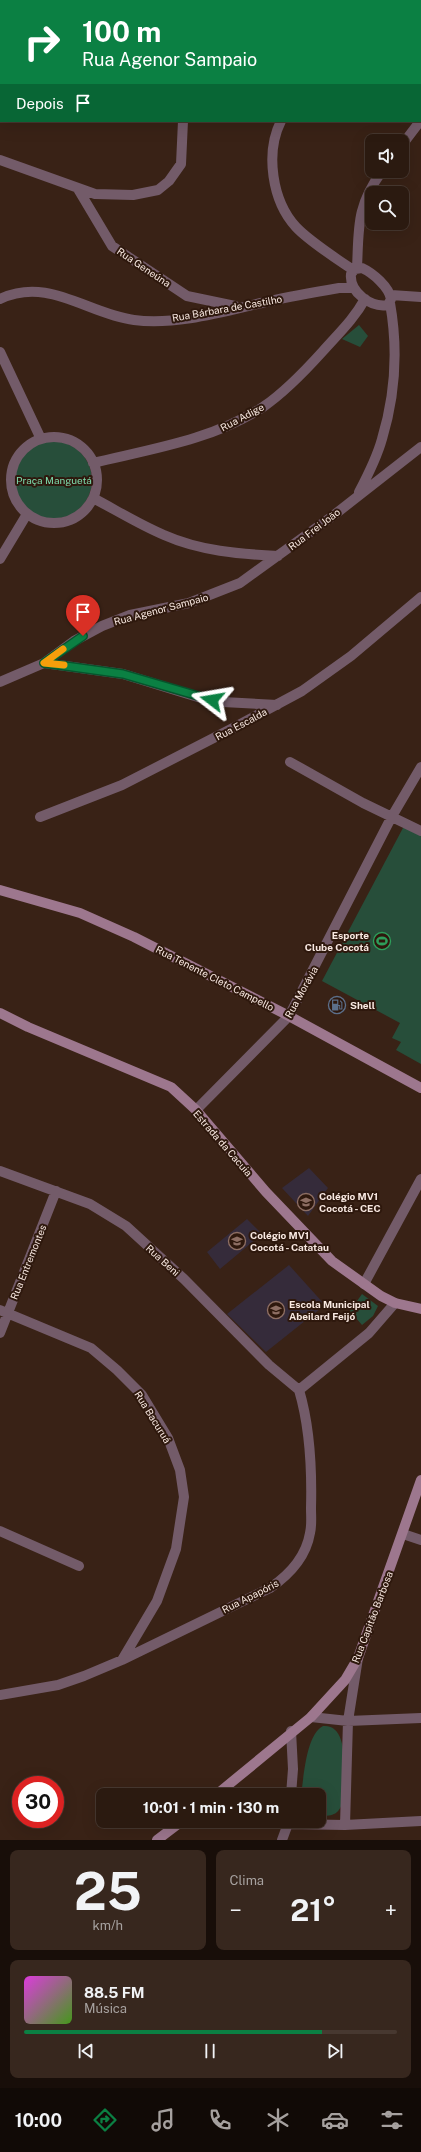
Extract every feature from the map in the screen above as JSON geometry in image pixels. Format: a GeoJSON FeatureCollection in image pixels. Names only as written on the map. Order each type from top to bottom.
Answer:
{"type":"FeatureCollection","features":[{"type":"Feature","properties":{"kind":"main road","name":"Rua Tenente Cleto Campello"},"geometry":{"type":"LineString","coordinates":[[0,890],[80,913],[134,937],[289,1016],[421,1088]]}},
{"type":"Feature","properties":{"kind":"main road","name":"Estrada da Cacuia"},"geometry":{"type":"LineString","coordinates":[[0,1013],[28,1027],[171,1087],[196,1110],[271,1198],[332,1261],[381,1296],[395,1303],[421,1309]]}},
{"type":"Feature","properties":{"kind":"main road","name":"Rua Capitão Barbosa"},"geometry":{"type":"LineString","coordinates":[[226,1788],[241,1777],[291,1731],[311,1717],[345,1680],[358,1658],[421,1480]]}},
{"type":"Feature","properties":{"kind":"main road"},"geometry":{"type":"LineString","coordinates":[[157,1840],[173,1828]]}},
{"type":"Feature","properties":{"kind":"street"},"geometry":{"type":"LineString","coordinates":[[0,160],[95,194],[133,196],[158,190],[169,182],[181,164],[183,122]]}},
{"type":"Feature","properties":{"kind":"street"},"geometry":{"type":"LineString","coordinates":[[280,122],[275,132],[271,173],[282,203],[296,227],[355,275],[368,301],[389,301],[410,297],[421,297]]}},
{"type":"Feature","properties":{"kind":"street"},"geometry":{"type":"LineString","coordinates":[[409,136],[419,122]]}},
{"type":"Feature","properties":{"kind":"street"},"geometry":{"type":"LineString","coordinates":[[355,275],[358,257],[359,219],[363,203],[378,178]]}},
{"type":"Feature","properties":{"kind":"street","name":"Rua Geneúna"},"geometry":{"type":"LineString","coordinates":[[78,189],[112,246],[187,296],[240,307]]}},
{"type":"Feature","properties":{"kind":"street"},"geometry":{"type":"LineString","coordinates":[[355,275],[372,274],[389,301]]}},
{"type":"Feature","properties":{"kind":"street","name":"Rua Bárbara de Castilho"},"geometry":{"type":"LineString","coordinates":[[0,299],[23,292],[56,293],[122,318],[150,321],[181,318],[339,288],[355,275]]}},
{"type":"Feature","properties":{"kind":"street","name":"Rua Adige"},"geometry":{"type":"LineString","coordinates":[[94,463],[204,435],[232,424],[263,406],[309,366],[368,301]]}},
{"type":"Feature","properties":{"kind":"street","name":"Rua Frei João"},"geometry":{"type":"LineString","coordinates":[[93,498],[164,535],[200,547],[235,554],[278,556],[358,494],[382,439],[390,405],[395,334],[389,301]]}},
{"type":"Feature","properties":{"kind":"street"},"geometry":{"type":"LineString","coordinates":[[0,352],[41,439]]}},
{"type":"Feature","properties":{"kind":"street"},"geometry":{"type":"LineString","coordinates":[[54,437],[72,441],[87,452],[94,463],[96,486],[93,498],[86,509],[76,517],[64,522],[51,523],[39,521],[18,505],[12,492],[11,479],[13,466],[24,449],[41,439],[54,437]]}},
{"type":"Feature","properties":{"kind":"street"},"geometry":{"type":"LineString","coordinates":[[358,494],[421,447]]}},
{"type":"Feature","properties":{"kind":"street"},"geometry":{"type":"LineString","coordinates":[[0,559],[28,514]]}},
{"type":"Feature","properties":{"kind":"street","name":"Rua Agenor Sampaio"},"geometry":{"type":"LineString","coordinates":[[44,663],[74,641],[102,626],[130,616],[189,603],[216,593],[240,583],[278,556]]}},
{"type":"Feature","properties":{"kind":"street","name":"Rua Escalda"},"geometry":{"type":"LineString","coordinates":[[40,817],[122,785],[302,691],[351,656],[421,596]]}},
{"type":"Feature","properties":{"kind":"street"},"geometry":{"type":"LineString","coordinates":[[0,682],[44,663],[123,674],[201,698],[223,702],[277,705]]}},
{"type":"Feature","properties":{"kind":"street"},"geometry":{"type":"LineString","coordinates":[[290,762],[391,818],[421,831]]}},
{"type":"Feature","properties":{"kind":"street","name":"Rua Morávia"},"geometry":{"type":"LineString","coordinates":[[196,1110],[289,1016],[391,818],[421,767]]}},
{"type":"Feature","properties":{"kind":"street","name":"Rua Beni"},"geometry":{"type":"LineString","coordinates":[[0,1171],[90,1204],[126,1226],[184,1279],[269,1365],[299,1390]]}},
{"type":"Feature","properties":{"kind":"street"},"geometry":{"type":"LineString","coordinates":[[364,1284],[421,1179]]}},
{"type":"Feature","properties":{"kind":"street","name":"Rua Entremontes"},"geometry":{"type":"LineString","coordinates":[[0,1333],[4,1312],[56,1191]]}},
{"type":"Feature","properties":{"kind":"street"},"geometry":{"type":"LineString","coordinates":[[299,1390],[369,1333],[395,1303]]}},
{"type":"Feature","properties":{"kind":"street","name":"Rua Bacuruá"},"geometry":{"type":"LineString","coordinates":[[4,1312],[91,1348],[117,1370],[142,1395],[168,1438],[180,1470],[184,1497],[176,1549],[157,1601],[122,1660]]}},
{"type":"Feature","properties":{"kind":"street","name":"Rua Apapóris"},"geometry":{"type":"LineString","coordinates":[[0,1695],[58,1685],[122,1660],[270,1588],[285,1578],[295,1566],[310,1533],[311,1491],[308,1437],[304,1405],[299,1390]]}},
{"type":"Feature","properties":{"kind":"street"},"geometry":{"type":"LineString","coordinates":[[0,1531],[79,1566]]}},
{"type":"Feature","properties":{"kind":"street"},"geometry":{"type":"LineString","coordinates":[[403,1534],[421,1540]]}},
{"type":"Feature","properties":{"kind":"street"},"geometry":{"type":"LineString","coordinates":[[345,1825],[348,1721],[358,1658]]}},
{"type":"Feature","properties":{"kind":"street"},"geometry":{"type":"LineString","coordinates":[[311,1717],[348,1721],[421,1718]]}},
{"type":"Feature","properties":{"kind":"street"},"geometry":{"type":"LineString","coordinates":[[291,1731],[293,1768],[292,1788]]}},
{"type":"Feature","properties":{"kind":"street"},"geometry":{"type":"LineString","coordinates":[[326,1824],[345,1825],[421,1822]]}},
{"type":"Feature","properties":{"kind":"street"},"geometry":{"type":"LineString","coordinates":[[282,1840],[286,1828]]}},
{"type":"Feature","properties":{"kind":"shaded area","name":"Colégio MV1 Cocotá - CEC"},"geometry":{"type":"Polygon","coordinates":[[[309,1168],[328,1188],[308,1216],[282,1188],[309,1168]]]}},
{"type":"Feature","properties":{"kind":"shaded area","name":"Colégio MV1 Cocotá - Catatau"},"geometry":{"type":"Polygon","coordinates":[[[247,1219],[262,1234],[220,1269],[207,1252],[247,1219]]]}},
{"type":"Feature","properties":{"kind":"shaded area","name":"Escola Municipal Abeilard Feijó"},"geometry":{"type":"Polygon","coordinates":[[[289,1265],[325,1305],[266,1352],[227,1314],[289,1265]]]}},
{"type":"Feature","properties":{"kind":"green space"},"geometry":{"type":"Polygon","coordinates":[[[359,325],[368,336],[360,347],[342,339],[359,325]]]}},
{"type":"Feature","properties":{"kind":"green space","name":"Praça Manguetá"},"geometry":{"type":"Polygon","coordinates":[[[53,441],[68,444],[81,452],[89,465],[92,480],[89,495],[81,508],[68,516],[53,519],[38,516],[25,508],[17,495],[14,480],[17,465],[25,452],[38,444],[53,441]]]}},
{"type":"Feature","properties":{"kind":"green space","name":"Esporte Clube Cocotá"},"geometry":{"type":"Polygon","coordinates":[[[404,826],[421,835],[421,1064],[396,1050],[401,1042],[392,1038],[400,1023],[322,981],[404,826]]]}},
{"type":"Feature","properties":{"kind":"green space"},"geometry":{"type":"Polygon","coordinates":[[[362,1294],[378,1306],[373,1316],[362,1325],[350,1311],[362,1294]]]}},
{"type":"Feature","properties":{"kind":"green space"},"geometry":{"type":"Polygon","coordinates":[[[323,1726],[332,1728],[338,1734],[342,1744],[344,1756],[343,1801],[340,1809],[332,1815],[326,1815],[326,1788],[302,1788],[309,1747],[317,1731],[323,1726]]]}},
{"type":"Feature","properties":{"kind":"slow traffic"},"geometry":{"type":"LineString","coordinates":[[63,649],[44,663],[64,665]]}},
{"type":"Feature","properties":{"kind":"place","name":"Esporte Clube Cocotá"},"geometry":{"type":"Point","coordinates":[382,941]}},
{"type":"Feature","properties":{"kind":"place","name":"Shell"},"geometry":{"type":"Point","coordinates":[337,1005]}},
{"type":"Feature","properties":{"kind":"place","name":"Colégio MV1 Cocotá - CEC"},"geometry":{"type":"Point","coordinates":[306,1202]}},
{"type":"Feature","properties":{"kind":"place","name":"Colégio MV1 Cocotá - Catatau"},"geometry":{"type":"Point","coordinates":[237,1241]}},
{"type":"Feature","properties":{"kind":"place","name":"Escola Municipal Abeilard Feijó"},"geometry":{"type":"Point","coordinates":[276,1310]}},
{"type":"Feature","properties":{"kind":"route"},"geometry":{"type":"LineString","coordinates":[[83,636],[44,663],[103,670],[123,674],[212,700]]}}]}
